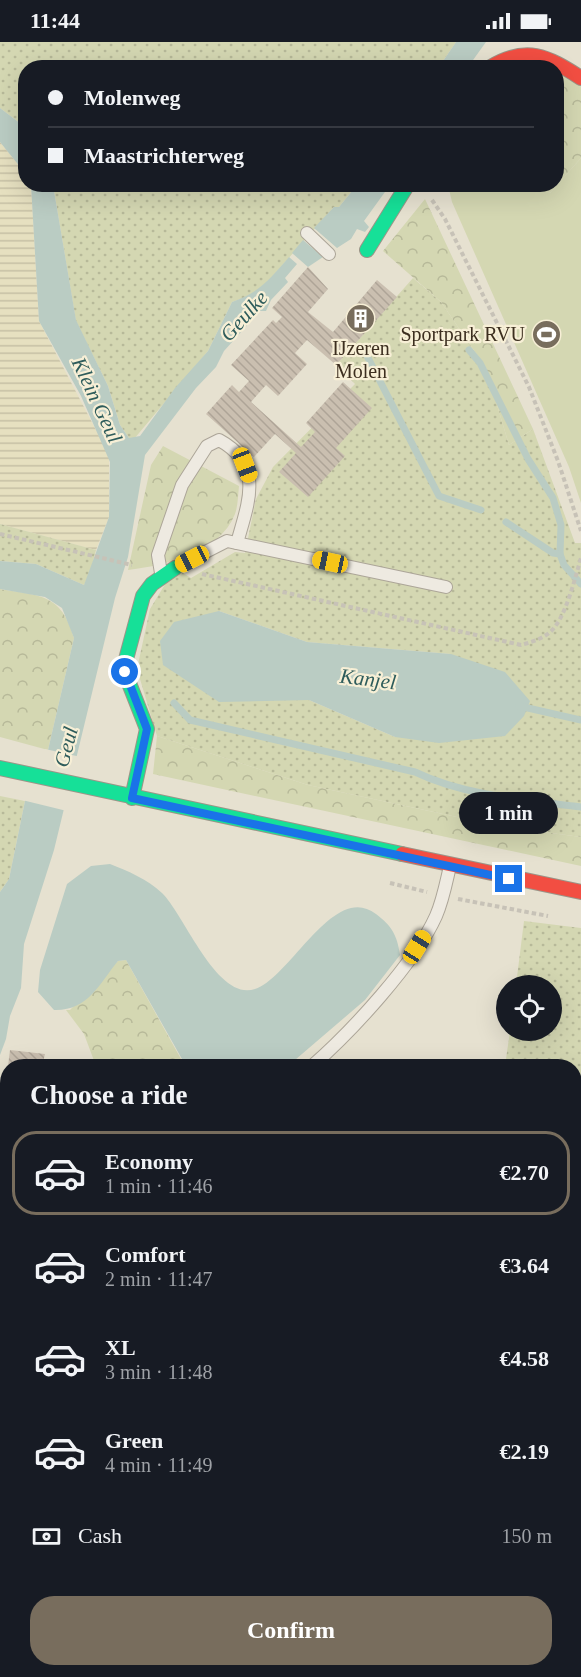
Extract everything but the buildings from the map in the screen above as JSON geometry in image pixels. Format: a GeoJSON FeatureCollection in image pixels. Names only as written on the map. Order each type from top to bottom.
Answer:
{"type":"FeatureCollection","features":[{"type":"Feature","properties":{"kind":"main road"},"geometry":{"type":"LineString","coordinates":[[499,60],[516,54],[538,53],[550,60]]}},
{"type":"Feature","properties":{"kind":"main road"},"geometry":{"type":"LineString","coordinates":[[564,68],[581,78]]}},
{"type":"Feature","properties":{"kind":"main road"},"geometry":{"type":"LineString","coordinates":[[367,250],[403,192]]}},
{"type":"Feature","properties":{"kind":"main road"},"geometry":{"type":"LineString","coordinates":[[132,798],[147,729],[126,678],[125,663],[143,597],[162,577],[175,568]]}},
{"type":"Feature","properties":{"kind":"main road"},"geometry":{"type":"LineString","coordinates":[[0,768],[450,866],[581,892]]}},
{"type":"Feature","properties":{"kind":"lane"},"geometry":{"type":"LineString","coordinates":[[307,233],[329,254]]}},
{"type":"Feature","properties":{"kind":"lane"},"geometry":{"type":"LineString","coordinates":[[162,577],[158,555],[182,485],[207,446],[219,440],[230,447],[245,465],[252,483],[237,543]]}},
{"type":"Feature","properties":{"kind":"lane"},"geometry":{"type":"LineString","coordinates":[[175,568],[227,541],[446,587]]}},
{"type":"Feature","properties":{"kind":"lane"},"geometry":{"type":"LineString","coordinates":[[319,1059],[381,995],[417,947],[435,918],[450,866]]}},
{"type":"Feature","properties":{"kind":"path"},"geometry":{"type":"LineString","coordinates":[[427,193],[445,219],[529,387],[558,461],[581,531]]}},
{"type":"Feature","properties":{"kind":"path"},"geometry":{"type":"LineString","coordinates":[[0,534],[136,566]]}},
{"type":"Feature","properties":{"kind":"path"},"geometry":{"type":"LineString","coordinates":[[175,568],[520,645],[535,642],[554,629],[573,586],[581,558]]}},
{"type":"Feature","properties":{"kind":"path"},"geometry":{"type":"LineString","coordinates":[[383,882],[443,896],[557,917]]}},
{"type":"Feature","properties":{"kind":"shaded area"},"geometry":{"type":"Polygon","coordinates":[[[0,142],[18,164],[18,192],[31,192],[39,321],[109,455],[109,517],[96,550],[0,524],[0,142]]]}},
{"type":"Feature","properties":{"kind":"green space"},"geometry":{"type":"Polygon","coordinates":[[[0,42],[456,42],[444,60],[18,60],[18,122],[0,108],[0,42]]]}},
{"type":"Feature","properties":{"kind":"green space"},"geometry":{"type":"Polygon","coordinates":[[[564,75],[581,86],[581,158],[564,177],[564,75]]]}},
{"type":"Feature","properties":{"kind":"green space","name":"Sportpark RVU"},"geometry":{"type":"Polygon","coordinates":[[[581,158],[581,503],[569,467],[452,202],[450,192],[564,192],[564,177],[581,158]]]}},
{"type":"Feature","properties":{"kind":"green space"},"geometry":{"type":"Polygon","coordinates":[[[54,192],[351,192],[339,207],[334,207],[263,287],[252,295],[232,302],[208,351],[134,439],[129,438],[120,425],[108,386],[76,321],[54,192]]]}},
{"type":"Feature","properties":{"kind":"green space"},"geometry":{"type":"Polygon","coordinates":[[[425,199],[533,429],[509,445],[486,368],[441,302],[383,251],[425,199]]]}},
{"type":"Feature","properties":{"kind":"green space"},"geometry":{"type":"Polygon","coordinates":[[[413,278],[441,302],[486,368],[509,445],[533,429],[575,543],[581,543],[581,837],[499,826],[308,785],[157,736],[137,669],[150,609],[175,568],[191,578],[235,552],[245,553],[256,499],[273,467],[355,384],[336,365],[413,278]],[[219,611],[266,699],[309,700],[395,737],[451,654],[307,642],[219,611]]]}},
{"type":"Feature","properties":{"kind":"green space"},"geometry":{"type":"Polygon","coordinates":[[[163,446],[239,486],[236,511],[227,528],[204,548],[174,561],[128,570],[151,465],[163,446]]]}},
{"type":"Feature","properties":{"kind":"green space"},"geometry":{"type":"Polygon","coordinates":[[[0,524],[96,550],[84,585],[36,564],[0,561],[0,524]]]}},
{"type":"Feature","properties":{"kind":"green space"},"geometry":{"type":"Polygon","coordinates":[[[0,589],[47,599],[63,612],[74,638],[48,750],[0,737],[0,589]]]}},
{"type":"Feature","properties":{"kind":"green space"},"geometry":{"type":"Polygon","coordinates":[[[157,736],[308,785],[499,826],[581,837],[581,866],[153,774],[157,736]]]}},
{"type":"Feature","properties":{"kind":"green space"},"geometry":{"type":"Polygon","coordinates":[[[0,796],[25,801],[9,879],[0,892],[0,796]]]}},
{"type":"Feature","properties":{"kind":"green space"},"geometry":{"type":"Polygon","coordinates":[[[524,921],[581,928],[581,1059],[506,1059],[509,1041],[562,1041],[562,975],[517,975],[524,921]]]}},
{"type":"Feature","properties":{"kind":"green space"},"geometry":{"type":"Polygon","coordinates":[[[126,960],[181,1059],[93,1059],[84,1034],[66,1010],[70,1010],[118,961],[126,960]]]}},
{"type":"Feature","properties":{"kind":"water"},"geometry":{"type":"Polygon","coordinates":[[[456,42],[486,42],[473,60],[444,60],[456,42]]]}},
{"type":"Feature","properties":{"kind":"water"},"geometry":{"type":"Polygon","coordinates":[[[0,108],[18,122],[18,164],[0,142],[0,108]]]}},
{"type":"Feature","properties":{"kind":"water"},"geometry":{"type":"Polygon","coordinates":[[[31,192],[54,192],[76,320],[108,386],[120,425],[129,438],[140,436],[175,388],[208,351],[232,302],[250,294],[264,284],[289,257],[297,264],[285,278],[288,282],[271,300],[266,311],[260,311],[224,351],[216,367],[196,388],[145,455],[128,557],[115,598],[54,850],[24,944],[21,988],[10,1016],[6,1039],[0,1055],[0,892],[9,879],[25,801],[48,750],[74,638],[62,608],[45,597],[0,589],[0,561],[36,564],[84,585],[109,517],[110,462],[81,396],[39,321],[31,192]]]}},
{"type":"Feature","properties":{"kind":"water"},"geometry":{"type":"Polygon","coordinates":[[[351,192],[385,192],[364,221],[369,227],[365,232],[357,229],[351,239],[337,248],[314,228],[334,207],[339,207],[351,192]]]}},
{"type":"Feature","properties":{"kind":"water"},"geometry":{"type":"Polygon","coordinates":[[[303,240],[323,257],[308,267],[292,253],[303,240]]]}},
{"type":"Feature","properties":{"kind":"water"},"geometry":{"type":"Polygon","coordinates":[[[219,611],[307,642],[451,654],[505,672],[530,701],[524,716],[505,736],[439,743],[395,737],[309,700],[219,702],[163,665],[160,641],[174,622],[219,611]]]}},
{"type":"Feature","properties":{"kind":"water"},"geometry":{"type":"Polygon","coordinates":[[[110,864],[156,888],[171,904],[202,954],[215,970],[228,982],[241,989],[255,989],[269,981],[313,935],[344,910],[360,907],[382,918],[393,932],[400,955],[365,1000],[296,1059],[182,1059],[126,960],[118,961],[92,994],[76,1006],[54,1010],[38,992],[40,970],[67,884],[91,866],[110,864]]]}},
{"type":"Feature","properties":{"kind":"pier"},"geometry":{"type":"Polygon","coordinates":[[[45,749],[81,757],[67,811],[22,800],[45,749]]]}},
{"type":"Feature","properties":{"kind":"waterway","name":"Kanjel"},"geometry":{"type":"LineString","coordinates":[[469,350],[480,363],[528,459],[553,498],[561,525],[560,554],[564,565],[581,584]]}},
{"type":"Feature","properties":{"kind":"waterway"},"geometry":{"type":"LineString","coordinates":[[365,352],[439,496],[481,510]]}},
{"type":"Feature","properties":{"kind":"waterway"},"geometry":{"type":"LineString","coordinates":[[506,522],[553,553],[560,554]]}},
{"type":"Feature","properties":{"kind":"waterway","name":"Kanjel"},"geometry":{"type":"LineString","coordinates":[[174,703],[190,720],[415,772],[454,787],[475,792],[581,807]]}},
{"type":"Feature","properties":{"kind":"waterway","name":"Kanjel"},"geometry":{"type":"LineString","coordinates":[[519,706],[581,720]]}},
{"type":"Feature","properties":{"kind":"traffic: fast"},"geometry":{"type":"LineString","coordinates":[[367,250],[403,192]]}},
{"type":"Feature","properties":{"kind":"traffic: fast"},"geometry":{"type":"LineString","coordinates":[[132,798],[147,729],[127,678],[125,663],[143,596],[152,584],[175,568]]}},
{"type":"Feature","properties":{"kind":"traffic: fast"},"geometry":{"type":"LineString","coordinates":[[0,768],[402,854]]}},
{"type":"Feature","properties":{"kind":"traffic: jam"},"geometry":{"type":"LineString","coordinates":[[505,60],[525,55],[549,60]]}},
{"type":"Feature","properties":{"kind":"traffic: jam"},"geometry":{"type":"LineString","coordinates":[[564,68],[581,78]]}},
{"type":"Feature","properties":{"kind":"traffic: jam"},"geometry":{"type":"LineString","coordinates":[[402,854],[581,892]]}},
{"type":"Feature","properties":{"kind":"place","name":"IJzeren Molen"},"geometry":{"type":"Point","coordinates":[361,318]}},
{"type":"Feature","properties":{"kind":"place","name":"Sportpark RVU"},"geometry":{"type":"Point","coordinates":[546,334]}},
{"type":"Feature","properties":{"kind":"route"},"geometry":{"type":"LineString","coordinates":[[125,672],[147,729],[147,741],[132,798],[509,879]]}},
{"type":"Feature","properties":{"kind":"water label","name":"Geulke"},"geometry":{"type":"Point","coordinates":[244,316]}},
{"type":"Feature","properties":{"kind":"water label","name":"Klein Geul"},"geometry":{"type":"Point","coordinates":[97,400]}},
{"type":"Feature","properties":{"kind":"water label","name":"Geul"},"geometry":{"type":"Point","coordinates":[66,747]}}]}
